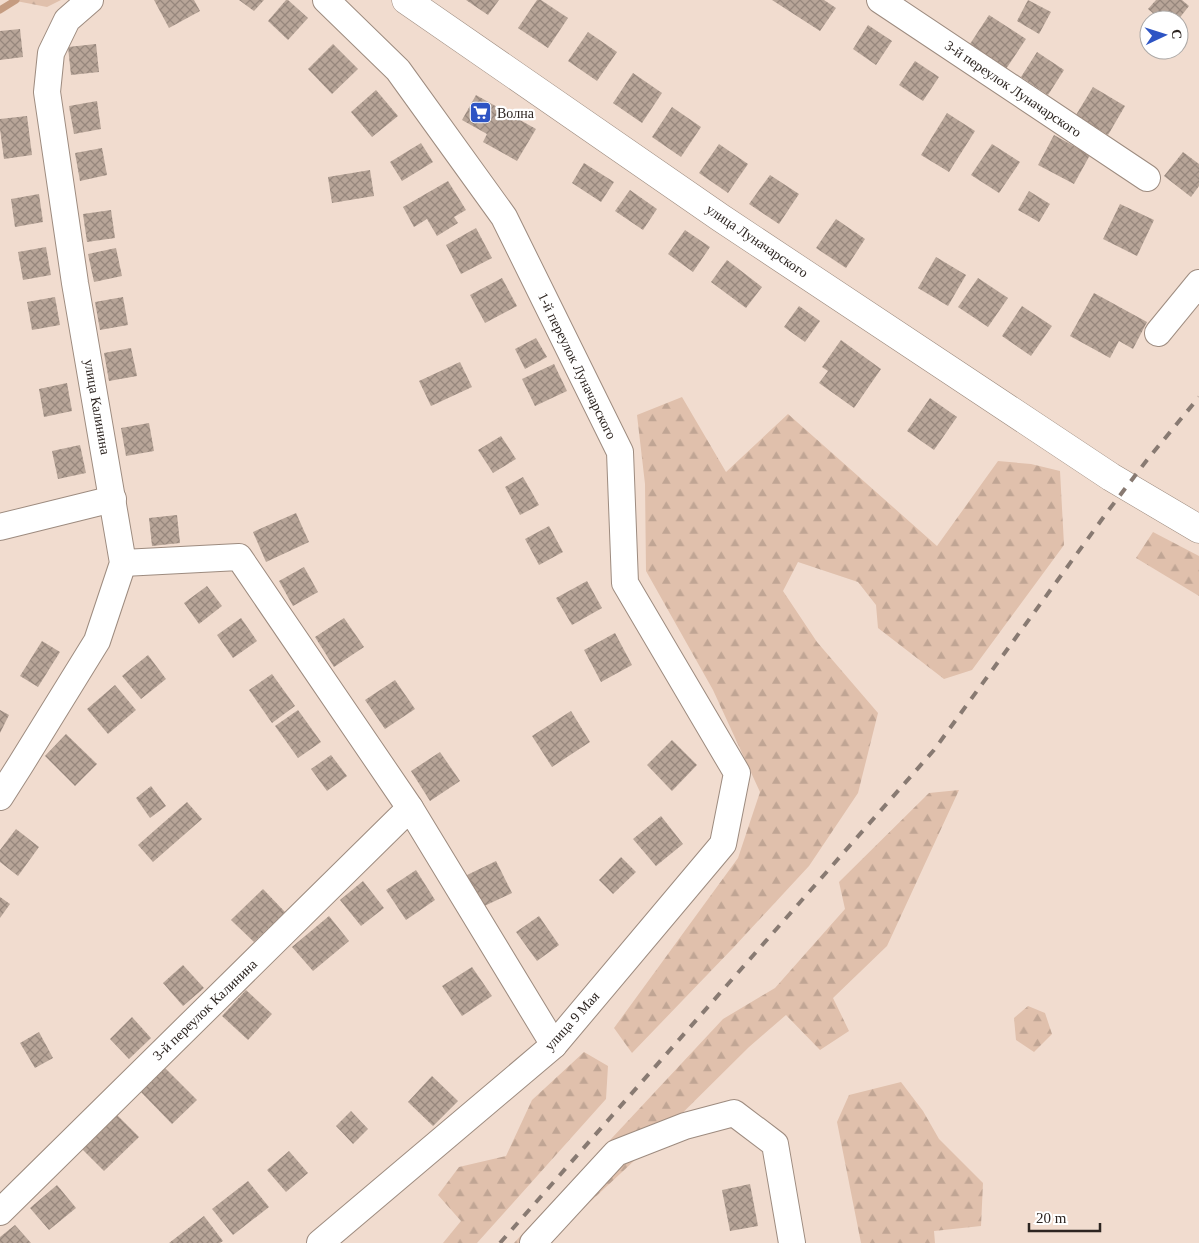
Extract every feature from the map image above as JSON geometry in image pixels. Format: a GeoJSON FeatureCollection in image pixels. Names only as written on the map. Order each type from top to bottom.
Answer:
{"type":"FeatureCollection","features":[{"type":"Feature","properties":{"kind":"main road","name":"улица Луначарского"},"geometry":{"type":"LineString","coordinates":[[406,0],[721,218],[1111,477],[1199,529]]}},
{"type":"Feature","properties":{"kind":"street","name":"улица Калинина"},"geometry":{"type":"LineString","coordinates":[[0,797],[97,641],[124,563],[75,283],[47,92],[51,53],[67,20],[90,0]]}},
{"type":"Feature","properties":{"kind":"street","name":"1-й переулок Луначарского"},"geometry":{"type":"LineString","coordinates":[[326,0],[398,70],[504,217],[620,452],[625,583],[737,773]]}},
{"type":"Feature","properties":{"kind":"street","name":"3-й переулок Луначарского"},"geometry":{"type":"LineString","coordinates":[[880,0],[1147,178]]}},
{"type":"Feature","properties":{"kind":"street"},"geometry":{"type":"LineString","coordinates":[[1158,333],[1199,283]]}},
{"type":"Feature","properties":{"kind":"street"},"geometry":{"type":"LineString","coordinates":[[0,527],[113,499]]}},
{"type":"Feature","properties":{"kind":"street"},"geometry":{"type":"LineString","coordinates":[[124,563],[239,557],[410,808],[554,1045]]}},
{"type":"Feature","properties":{"kind":"street","name":"улица 9 Мая"},"geometry":{"type":"LineString","coordinates":[[320,1243],[554,1045],[724,844],[737,773]]}},
{"type":"Feature","properties":{"kind":"street","name":"3-й переулок Калинина"},"geometry":{"type":"LineString","coordinates":[[0,1212],[410,808]]}},
{"type":"Feature","properties":{"kind":"street"},"geometry":{"type":"LineString","coordinates":[[533,1243],[616,1153],[685,1126],[734,1113],[775,1144],[792,1243]]}},
{"type":"Feature","properties":{"kind":"green space"},"geometry":{"type":"Polygon","coordinates":[[[11,0],[61,0],[47,7],[11,0]]]}},
{"type":"Feature","properties":{"kind":"green space"},"geometry":{"type":"Polygon","coordinates":[[[682,397],[726,472],[788,414],[937,546],[998,461],[1031,464],[1060,471],[1064,545],[972,670],[944,679],[878,628],[876,605],[858,582],[798,562],[783,591],[817,642],[878,713],[858,793],[809,866],[632,1053],[614,1028],[738,858],[760,792],[713,690],[646,571],[645,484],[637,415],[682,397]]]}},
{"type":"Feature","properties":{"kind":"green space"},"geometry":{"type":"Polygon","coordinates":[[[1153,532],[1199,556],[1199,596],[1136,558],[1153,532]]]}},
{"type":"Feature","properties":{"kind":"green space"},"geometry":{"type":"Polygon","coordinates":[[[959,790],[887,946],[833,998],[849,1031],[820,1050],[786,1015],[749,1047],[636,1159],[546,1243],[514,1243],[723,1019],[775,988],[845,909],[839,882],[929,793],[959,790]]]}},
{"type":"Feature","properties":{"kind":"green space"},"geometry":{"type":"Polygon","coordinates":[[[1028,1006],[1045,1013],[1052,1034],[1034,1052],[1016,1040],[1014,1018],[1028,1006]]]}},
{"type":"Feature","properties":{"kind":"green space"},"geometry":{"type":"Polygon","coordinates":[[[584,1052],[608,1066],[606,1099],[477,1243],[443,1243],[461,1221],[438,1195],[459,1167],[506,1156],[532,1100],[584,1052]]]}},
{"type":"Feature","properties":{"kind":"green space"},"geometry":{"type":"Polygon","coordinates":[[[901,1082],[923,1111],[939,1139],[983,1183],[981,1226],[934,1231],[935,1243],[861,1243],[837,1122],[849,1095],[901,1082]]]}},
{"type":"Feature","properties":{"kind":"building"},"geometry":{"type":"Polygon","coordinates":[[[154,0],[194,0],[200,11],[169,28],[154,0]]]}},
{"type":"Feature","properties":{"kind":"building"},"geometry":{"type":"Polygon","coordinates":[[[239,0],[264,0],[254,11],[239,0]]]}},
{"type":"Feature","properties":{"kind":"building"},"geometry":{"type":"Polygon","coordinates":[[[286,0],[308,18],[288,40],[268,21],[286,0]]]}},
{"type":"Feature","properties":{"kind":"building"},"geometry":{"type":"Polygon","coordinates":[[[466,0],[499,0],[488,15],[466,0]]]}},
{"type":"Feature","properties":{"kind":"building"},"geometry":{"type":"Polygon","coordinates":[[[537,0],[541,0],[568,18],[548,48],[518,28],[537,0]]]}},
{"type":"Feature","properties":{"kind":"building"},"geometry":{"type":"Polygon","coordinates":[[[772,0],[824,0],[836,8],[820,31],[772,0]]]}},
{"type":"Feature","properties":{"kind":"building"},"geometry":{"type":"Polygon","coordinates":[[[1028,0],[1051,12],[1039,34],[1017,21],[1028,0]]]}},
{"type":"Feature","properties":{"kind":"building"},"geometry":{"type":"Polygon","coordinates":[[[1156,0],[1182,0],[1189,6],[1186,10],[1148,9],[1156,0]]]}},
{"type":"Feature","properties":{"kind":"building"},"geometry":{"type":"Polygon","coordinates":[[[989,15],[1026,39],[1006,69],[970,44],[989,15]]]}},
{"type":"Feature","properties":{"kind":"building"},"geometry":{"type":"Polygon","coordinates":[[[868,25],[892,41],[876,65],[853,49],[868,25]]]}},
{"type":"Feature","properties":{"kind":"building"},"geometry":{"type":"Polygon","coordinates":[[[20,29],[23,57],[0,60],[0,31],[20,29]]]}},
{"type":"Feature","properties":{"kind":"building"},"geometry":{"type":"Polygon","coordinates":[[[588,32],[617,52],[597,81],[568,61],[588,32]]]}},
{"type":"Feature","properties":{"kind":"building"},"geometry":{"type":"Polygon","coordinates":[[[96,44],[99,72],[71,75],[68,47],[96,44]]]}},
{"type":"Feature","properties":{"kind":"building"},"geometry":{"type":"Polygon","coordinates":[[[333,44],[358,69],[332,94],[308,69],[333,44]]]}},
{"type":"Feature","properties":{"kind":"building"},"geometry":{"type":"Polygon","coordinates":[[[1037,52],[1064,70],[1048,95],[1021,77],[1037,52]]]}},
{"type":"Feature","properties":{"kind":"building"},"geometry":{"type":"Polygon","coordinates":[[[915,61],[939,77],[923,101],[899,85],[915,61]]]}},
{"type":"Feature","properties":{"kind":"building"},"geometry":{"type":"Polygon","coordinates":[[[633,73],[662,93],[642,123],[613,103],[633,73]]]}},
{"type":"Feature","properties":{"kind":"building"},"geometry":{"type":"Polygon","coordinates":[[[1093,87],[1125,106],[1108,135],[1076,115],[1093,87]]]}},
{"type":"Feature","properties":{"kind":"building"},"geometry":{"type":"Polygon","coordinates":[[[376,90],[398,116],[372,137],[351,112],[376,90]]]}},
{"type":"Feature","properties":{"kind":"building"},"geometry":{"type":"Polygon","coordinates":[[[476,95],[536,129],[517,161],[483,142],[487,134],[462,120],[476,95]]]}},
{"type":"Feature","properties":{"kind":"building"},"geometry":{"type":"Polygon","coordinates":[[[97,101],[101,129],[74,134],[69,106],[97,101]]]}},
{"type":"Feature","properties":{"kind":"building"},"geometry":{"type":"Polygon","coordinates":[[[672,107],[701,127],[681,157],[652,137],[672,107]]]}},
{"type":"Feature","properties":{"kind":"building"},"geometry":{"type":"Polygon","coordinates":[[[947,113],[975,131],[949,172],[921,155],[947,113]]]}},
{"type":"Feature","properties":{"kind":"building"},"geometry":{"type":"Polygon","coordinates":[[[27,116],[32,155],[4,159],[0,119],[27,116]]]}},
{"type":"Feature","properties":{"kind":"building"},"geometry":{"type":"Polygon","coordinates":[[[1054,135],[1090,155],[1074,184],[1038,165],[1054,135]]]}},
{"type":"Feature","properties":{"kind":"building"},"geometry":{"type":"Polygon","coordinates":[[[421,143],[433,162],[402,181],[390,162],[421,143]]]}},
{"type":"Feature","properties":{"kind":"building"},"geometry":{"type":"Polygon","coordinates":[[[719,144],[748,164],[728,193],[699,173],[719,144]]]}},
{"type":"Feature","properties":{"kind":"building"},"geometry":{"type":"Polygon","coordinates":[[[992,144],[1020,162],[999,193],[971,175],[992,144]]]}},
{"type":"Feature","properties":{"kind":"building"},"geometry":{"type":"Polygon","coordinates":[[[102,148],[107,175],[80,181],[75,153],[102,148]]]}},
{"type":"Feature","properties":{"kind":"building"},"geometry":{"type":"Polygon","coordinates":[[[1183,152],[1199,164],[1199,186],[1191,197],[1164,176],[1183,152]]]}},
{"type":"Feature","properties":{"kind":"building"},"geometry":{"type":"Polygon","coordinates":[[[584,163],[614,182],[601,202],[572,183],[584,163]]]}},
{"type":"Feature","properties":{"kind":"building"},"geometry":{"type":"Polygon","coordinates":[[[370,170],[374,196],[332,203],[328,177],[370,170]]]}},
{"type":"Feature","properties":{"kind":"building"},"geometry":{"type":"Polygon","coordinates":[[[770,175],[799,194],[779,224],[749,204],[770,175]]]}},
{"type":"Feature","properties":{"kind":"building"},"geometry":{"type":"Polygon","coordinates":[[[448,181],[466,210],[454,217],[458,223],[437,236],[427,219],[414,227],[403,207],[448,181]]]}},
{"type":"Feature","properties":{"kind":"building"},"geometry":{"type":"Polygon","coordinates":[[[630,190],[657,209],[643,230],[615,211],[630,190]]]}},
{"type":"Feature","properties":{"kind":"building"},"geometry":{"type":"Polygon","coordinates":[[[1029,191],[1050,204],[1039,222],[1018,210],[1029,191]]]}},
{"type":"Feature","properties":{"kind":"building"},"geometry":{"type":"Polygon","coordinates":[[[39,194],[43,222],[15,227],[11,199],[39,194]]]}},
{"type":"Feature","properties":{"kind":"building"},"geometry":{"type":"Polygon","coordinates":[[[1120,204],[1154,220],[1137,256],[1103,239],[1120,204]]]}},
{"type":"Feature","properties":{"kind":"building"},"geometry":{"type":"Polygon","coordinates":[[[111,210],[115,238],[87,242],[83,214],[111,210]]]}},
{"type":"Feature","properties":{"kind":"building"},"geometry":{"type":"Polygon","coordinates":[[[836,219],[865,239],[846,268],[816,248],[836,219]]]}},
{"type":"Feature","properties":{"kind":"building"},"geometry":{"type":"Polygon","coordinates":[[[476,228],[492,258],[461,274],[446,245],[476,228]]]}},
{"type":"Feature","properties":{"kind":"building"},"geometry":{"type":"Polygon","coordinates":[[[685,230],[710,247],[693,272],[668,254],[685,230]]]}},
{"type":"Feature","properties":{"kind":"building"},"geometry":{"type":"Polygon","coordinates":[[[46,247],[51,275],[23,280],[18,252],[46,247]]]}},
{"type":"Feature","properties":{"kind":"building"},"geometry":{"type":"Polygon","coordinates":[[[116,248],[122,276],[94,282],[88,254],[116,248]]]}},
{"type":"Feature","properties":{"kind":"building"},"geometry":{"type":"Polygon","coordinates":[[[936,257],[966,275],[948,306],[918,288],[936,257]]]}},
{"type":"Feature","properties":{"kind":"building"},"geometry":{"type":"Polygon","coordinates":[[[727,260],[762,287],[746,308],[711,282],[727,260]]]}},
{"type":"Feature","properties":{"kind":"building"},"geometry":{"type":"Polygon","coordinates":[[[502,278],[517,306],[485,323],[470,295],[502,278]]]}},
{"type":"Feature","properties":{"kind":"building"},"geometry":{"type":"Polygon","coordinates":[[[978,278],[1008,298],[988,327],[958,307],[978,278]]]}},
{"type":"Feature","properties":{"kind":"building"},"geometry":{"type":"Polygon","coordinates":[[[1094,293],[1147,322],[1133,349],[1119,341],[1110,358],[1070,336],[1094,293]]]}},
{"type":"Feature","properties":{"kind":"building"},"geometry":{"type":"Polygon","coordinates":[[[55,297],[60,325],[32,330],[27,302],[55,297]]]}},
{"type":"Feature","properties":{"kind":"building"},"geometry":{"type":"Polygon","coordinates":[[[123,297],[128,325],[100,330],[95,302],[123,297]]]}},
{"type":"Feature","properties":{"kind":"building"},"geometry":{"type":"Polygon","coordinates":[[[799,306],[820,321],[805,342],[784,327],[799,306]]]}},
{"type":"Feature","properties":{"kind":"building"},"geometry":{"type":"Polygon","coordinates":[[[1022,306],[1052,326],[1031,356],[1002,336],[1022,306]]]}},
{"type":"Feature","properties":{"kind":"building"},"geometry":{"type":"Polygon","coordinates":[[[536,338],[547,357],[525,369],[515,349],[536,338]]]}},
{"type":"Feature","properties":{"kind":"building"},"geometry":{"type":"Polygon","coordinates":[[[841,340],[881,369],[854,408],[819,383],[828,371],[822,367],[841,340]]]}},
{"type":"Feature","properties":{"kind":"building"},"geometry":{"type":"Polygon","coordinates":[[[131,348],[137,376],[109,381],[104,353],[131,348]]]}},
{"type":"Feature","properties":{"kind":"building"},"geometry":{"type":"Polygon","coordinates":[[[460,362],[472,387],[431,406],[419,381],[460,362]]]}},
{"type":"Feature","properties":{"kind":"building"},"geometry":{"type":"Polygon","coordinates":[[[554,364],[567,391],[535,406],[522,379],[554,364]]]}},
{"type":"Feature","properties":{"kind":"building"},"geometry":{"type":"Polygon","coordinates":[[[67,383],[72,411],[44,417],[39,389],[67,383]]]}},
{"type":"Feature","properties":{"kind":"building"},"geometry":{"type":"Polygon","coordinates":[[[930,398],[957,417],[934,450],[907,431],[930,398]]]}},
{"type":"Feature","properties":{"kind":"building"},"geometry":{"type":"Polygon","coordinates":[[[149,423],[154,451],[126,456],[121,428],[149,423]]]}},
{"type":"Feature","properties":{"kind":"building"},"geometry":{"type":"Polygon","coordinates":[[[501,436],[516,459],[493,473],[478,450],[501,436]]]}},
{"type":"Feature","properties":{"kind":"building"},"geometry":{"type":"Polygon","coordinates":[[[80,445],[86,473],[58,479],[52,451],[80,445]]]}},
{"type":"Feature","properties":{"kind":"building"},"geometry":{"type":"Polygon","coordinates":[[[523,477],[539,505],[520,515],[505,487],[523,477]]]}},
{"type":"Feature","properties":{"kind":"building"},"geometry":{"type":"Polygon","coordinates":[[[296,513],[309,542],[266,562],[253,532],[296,513]]]}},
{"type":"Feature","properties":{"kind":"building"},"geometry":{"type":"Polygon","coordinates":[[[177,515],[180,543],[152,546],[149,518],[177,515]]]}},
{"type":"Feature","properties":{"kind":"building"},"geometry":{"type":"Polygon","coordinates":[[[549,526],[563,552],[539,565],[525,539],[549,526]]]}},
{"type":"Feature","properties":{"kind":"building"},"geometry":{"type":"Polygon","coordinates":[[[304,567],[318,592],[293,606],[279,581],[304,567]]]}},
{"type":"Feature","properties":{"kind":"building"},"geometry":{"type":"Polygon","coordinates":[[[587,581],[602,608],[572,625],[556,598],[587,581]]]}},
{"type":"Feature","properties":{"kind":"building"},"geometry":{"type":"Polygon","coordinates":[[[207,586],[222,606],[199,624],[184,603],[207,586]]]}},
{"type":"Feature","properties":{"kind":"building"},"geometry":{"type":"Polygon","coordinates":[[[241,618],[257,641],[233,658],[217,635],[241,618]]]}},
{"type":"Feature","properties":{"kind":"building"},"geometry":{"type":"Polygon","coordinates":[[[344,618],[364,647],[334,667],[315,637],[344,618]]]}},
{"type":"Feature","properties":{"kind":"building"},"geometry":{"type":"Polygon","coordinates":[[[615,633],[632,665],[601,682],[584,650],[615,633]]]}},
{"type":"Feature","properties":{"kind":"building"},"geometry":{"type":"Polygon","coordinates":[[[42,641],[60,652],[38,687],[20,676],[42,641]]]}},
{"type":"Feature","properties":{"kind":"building"},"geometry":{"type":"Polygon","coordinates":[[[148,655],[166,679],[141,699],[122,676],[148,655]]]}},
{"type":"Feature","properties":{"kind":"building"},"geometry":{"type":"Polygon","coordinates":[[[272,674],[295,706],[272,723],[249,690],[272,674]]]}},
{"type":"Feature","properties":{"kind":"building"},"geometry":{"type":"Polygon","coordinates":[[[395,680],[415,709],[385,729],[365,700],[395,680]]]}},
{"type":"Feature","properties":{"kind":"building"},"geometry":{"type":"Polygon","coordinates":[[[115,685],[136,710],[108,734],[87,709],[115,685]]]}},
{"type":"Feature","properties":{"kind":"building"},"geometry":{"type":"Polygon","coordinates":[[[0,710],[9,715],[0,733],[0,710]]]}},
{"type":"Feature","properties":{"kind":"building"},"geometry":{"type":"Polygon","coordinates":[[[298,710],[321,742],[298,758],[275,726],[298,710]]]}},
{"type":"Feature","properties":{"kind":"building"},"geometry":{"type":"Polygon","coordinates":[[[571,711],[590,742],[552,767],[532,736],[571,711]]]}},
{"type":"Feature","properties":{"kind":"building"},"geometry":{"type":"Polygon","coordinates":[[[66,734],[97,764],[75,786],[45,756],[66,734]]]}},
{"type":"Feature","properties":{"kind":"building"},"geometry":{"type":"Polygon","coordinates":[[[672,740],[697,765],[672,791],[647,765],[672,740]]]}},
{"type":"Feature","properties":{"kind":"building"},"geometry":{"type":"Polygon","coordinates":[[[440,752],[460,781],[430,801],[411,771],[440,752]]]}},
{"type":"Feature","properties":{"kind":"building"},"geometry":{"type":"Polygon","coordinates":[[[331,755],[347,776],[327,791],[311,769],[331,755]]]}},
{"type":"Feature","properties":{"kind":"building"},"geometry":{"type":"Polygon","coordinates":[[[151,786],[166,806],[150,818],[136,798],[151,786]]]}},
{"type":"Feature","properties":{"kind":"building"},"geometry":{"type":"Polygon","coordinates":[[[187,802],[202,819],[153,862],[138,845],[187,802]]]}},
{"type":"Feature","properties":{"kind":"building"},"geometry":{"type":"Polygon","coordinates":[[[661,816],[683,844],[656,866],[633,839],[661,816]]]}},
{"type":"Feature","properties":{"kind":"building"},"geometry":{"type":"Polygon","coordinates":[[[16,829],[39,847],[18,876],[0,862],[0,850],[16,829]]]}},
{"type":"Feature","properties":{"kind":"building"},"geometry":{"type":"Polygon","coordinates":[[[621,857],[636,872],[613,894],[599,880],[621,857]]]}},
{"type":"Feature","properties":{"kind":"building"},"geometry":{"type":"Polygon","coordinates":[[[496,861],[512,893],[480,908],[465,876],[496,861]]]}},
{"type":"Feature","properties":{"kind":"building"},"geometry":{"type":"Polygon","coordinates":[[[416,870],[435,900],[406,920],[386,890],[416,870]]]}},
{"type":"Feature","properties":{"kind":"building"},"geometry":{"type":"Polygon","coordinates":[[[363,881],[384,908],[361,926],[340,900],[363,881]]]}},
{"type":"Feature","properties":{"kind":"building"},"geometry":{"type":"Polygon","coordinates":[[[263,889],[285,912],[254,942],[231,920],[263,889]]]}},
{"type":"Feature","properties":{"kind":"building"},"geometry":{"type":"Polygon","coordinates":[[[0,897],[10,904],[0,918],[0,897]]]}},
{"type":"Feature","properties":{"kind":"building"},"geometry":{"type":"Polygon","coordinates":[[[329,916],[349,941],[313,971],[292,947],[329,916]]]}},
{"type":"Feature","properties":{"kind":"building"},"geometry":{"type":"Polygon","coordinates":[[[539,916],[559,945],[537,961],[516,932],[539,916]]]}},
{"type":"Feature","properties":{"kind":"building"},"geometry":{"type":"Polygon","coordinates":[[[183,965],[204,988],[183,1006],[163,983],[183,965]]]}},
{"type":"Feature","properties":{"kind":"building"},"geometry":{"type":"Polygon","coordinates":[[[472,967],[492,996],[462,1016],[442,986],[472,967]]]}},
{"type":"Feature","properties":{"kind":"building"},"geometry":{"type":"Polygon","coordinates":[[[246,990],[272,1014],[248,1040],[222,1016],[246,990]]]}},
{"type":"Feature","properties":{"kind":"building"},"geometry":{"type":"Polygon","coordinates":[[[132,1017],[151,1038],[129,1059],[110,1039],[132,1017]]]}},
{"type":"Feature","properties":{"kind":"building"},"geometry":{"type":"Polygon","coordinates":[[[39,1032],[53,1058],[35,1068],[20,1043],[39,1032]]]}},
{"type":"Feature","properties":{"kind":"building"},"geometry":{"type":"Polygon","coordinates":[[[163,1066],[197,1100],[172,1124],[139,1090],[163,1066]]]}},
{"type":"Feature","properties":{"kind":"building"},"geometry":{"type":"Polygon","coordinates":[[[432,1076],[458,1101],[433,1126],[408,1102],[432,1076]]]}},
{"type":"Feature","properties":{"kind":"building"},"geometry":{"type":"Polygon","coordinates":[[[351,1111],[368,1129],[353,1144],[336,1126],[351,1111]]]}},
{"type":"Feature","properties":{"kind":"building"},"geometry":{"type":"Polygon","coordinates":[[[117,1115],[139,1137],[104,1171],[82,1149],[117,1115]]]}},
{"type":"Feature","properties":{"kind":"building"},"geometry":{"type":"Polygon","coordinates":[[[289,1151],[308,1173],[286,1192],[267,1170],[289,1151]]]}},
{"type":"Feature","properties":{"kind":"building"},"geometry":{"type":"Polygon","coordinates":[[[248,1181],[269,1207],[233,1235],[212,1209],[248,1181]]]}},
{"type":"Feature","properties":{"kind":"building"},"geometry":{"type":"Polygon","coordinates":[[[750,1184],[758,1226],[730,1231],[722,1190],[750,1184]]]}},
{"type":"Feature","properties":{"kind":"building"},"geometry":{"type":"Polygon","coordinates":[[[57,1185],[76,1208],[49,1230],[30,1208],[57,1185]]]}},
{"type":"Feature","properties":{"kind":"building"},"geometry":{"type":"Polygon","coordinates":[[[204,1216],[223,1241],[220,1243],[169,1243],[204,1216]]]}},
{"type":"Feature","properties":{"kind":"building"},"geometry":{"type":"Polygon","coordinates":[[[15,1225],[31,1243],[0,1243],[0,1237],[15,1225]]]}},
{"type":"Feature","properties":{"kind":"waterway"},"geometry":{"type":"LineString","coordinates":[[0,10],[16,0]]}},
{"type":"Feature","properties":{"kind":"railway"},"geometry":{"type":"LineString","coordinates":[[500,1243],[934,750],[1108,511],[1199,397]]}},
{"type":"Feature","properties":{"kind":"place","name":"Волна"},"geometry":{"type":"Point","coordinates":[481,113]}}]}
